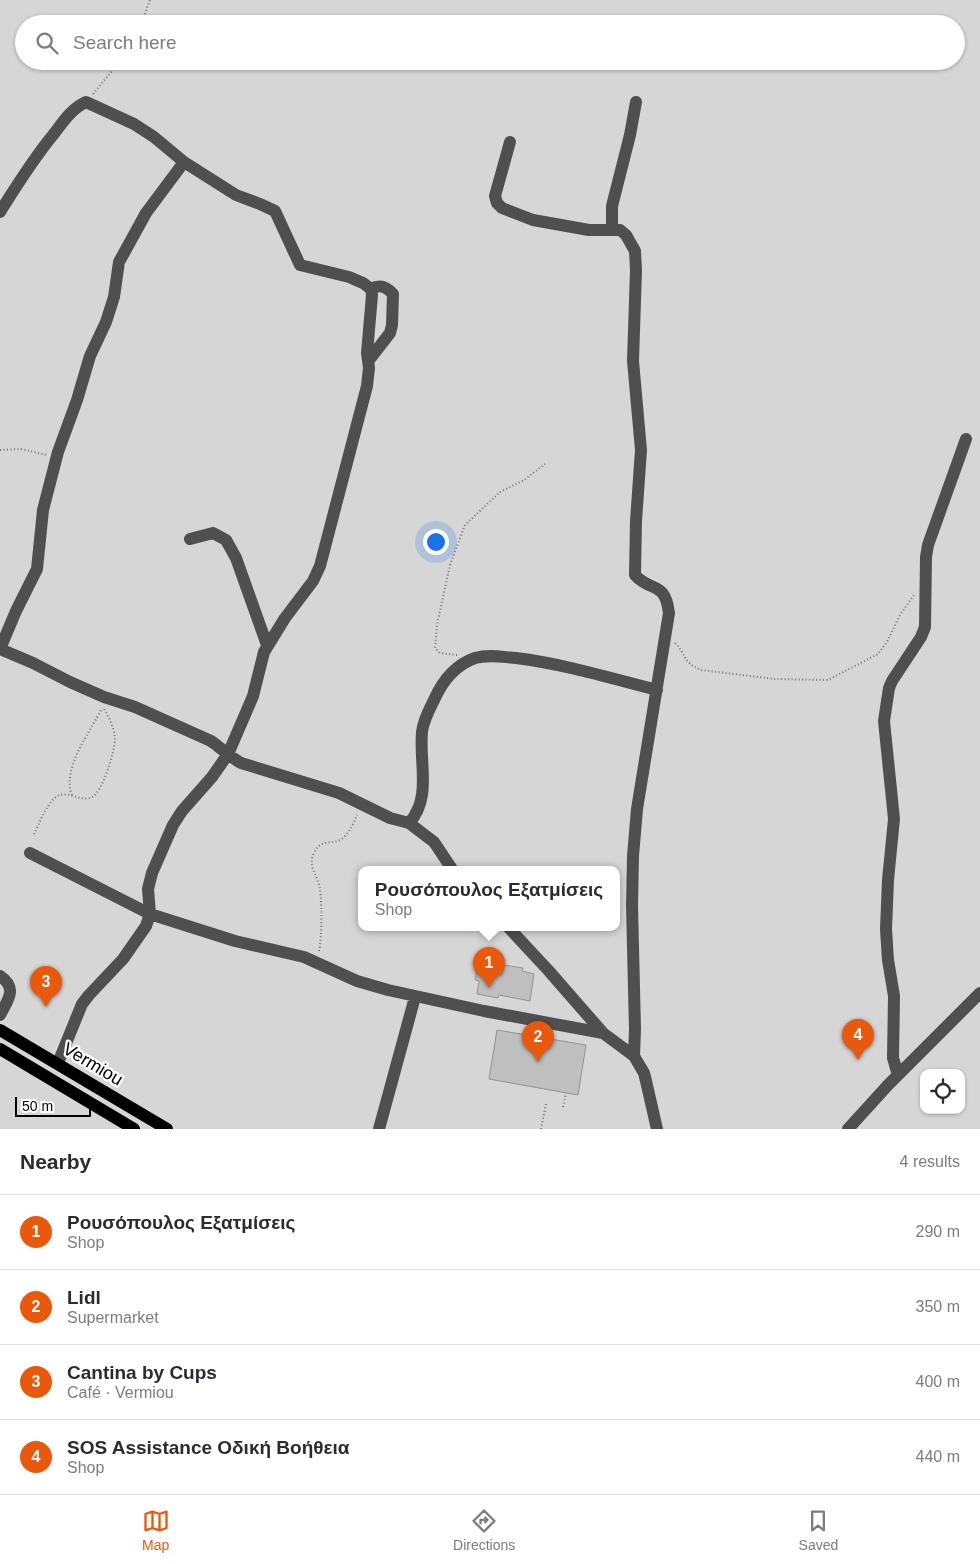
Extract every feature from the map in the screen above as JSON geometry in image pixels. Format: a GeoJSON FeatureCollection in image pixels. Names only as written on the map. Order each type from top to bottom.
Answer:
{"type":"FeatureCollection","features":[{"type":"Feature","properties":{"kind":"main road","name":"Vermiou"},"geometry":{"type":"LineString","coordinates":[[0,1030],[167,1129]]}},
{"type":"Feature","properties":{"kind":"main road","name":"Vermiou"},"geometry":{"type":"LineString","coordinates":[[0,1049],[134,1129]]}},
{"type":"Feature","properties":{"kind":"street"},"geometry":{"type":"LineString","coordinates":[[0,212],[39,152],[77,106],[86,102],[134,124],[154,137],[184,162],[236,195],[275,211],[300,265],[363,283],[371,289],[372,295],[367,353],[369,360],[367,386],[320,566],[313,581],[267,645],[253,696],[228,754],[173,825],[152,873],[148,889],[150,914],[137,941],[82,1004],[58,1063]]}},
{"type":"Feature","properties":{"kind":"street"},"geometry":{"type":"LineString","coordinates":[[612,230],[612,206],[630,135],[636,102]]}},
{"type":"Feature","properties":{"kind":"street"},"geometry":{"type":"LineString","coordinates":[[510,142],[496,196],[497,203],[502,208],[533,220],[589,230],[620,230],[626,235],[635,252],[633,361],[642,450],[636,521],[635,575],[657,587],[662,592],[667,601],[669,613],[637,808],[633,856],[634,1056]]}},
{"type":"Feature","properties":{"kind":"street"},"geometry":{"type":"LineString","coordinates":[[184,162],[146,213],[119,262],[114,298],[106,322],[90,356],[77,400],[58,452],[43,510],[37,569],[0,649],[70,682],[103,702],[135,707],[211,742],[241,763],[339,793],[390,818],[409,823],[434,842],[450,866]]}},
{"type":"Feature","properties":{"kind":"street"},"geometry":{"type":"LineString","coordinates":[[369,360],[390,334],[393,294],[382,286],[371,289]]}},
{"type":"Feature","properties":{"kind":"street"},"geometry":{"type":"LineString","coordinates":[[898,1076],[893,1058],[894,996],[888,960],[886,929],[888,880],[894,819],[884,721],[889,688],[892,681],[921,637],[925,627],[926,557],[928,545],[966,439]]}},
{"type":"Feature","properties":{"kind":"street"},"geometry":{"type":"LineString","coordinates":[[190,539],[213,533],[226,540],[236,558],[267,645]]}},
{"type":"Feature","properties":{"kind":"street"},"geometry":{"type":"LineString","coordinates":[[409,823],[417,814],[422,800],[422,731],[429,710],[442,684],[464,664],[474,659],[494,656],[528,660],[585,671],[657,690]]}},
{"type":"Feature","properties":{"kind":"street"},"geometry":{"type":"LineString","coordinates":[[30,853],[150,914],[235,941],[304,957],[357,981],[415,997],[603,1033]]}},
{"type":"Feature","properties":{"kind":"street"},"geometry":{"type":"LineString","coordinates":[[512,931],[603,1033],[634,1056],[644,1073],[657,1129]]}},
{"type":"Feature","properties":{"kind":"street"},"geometry":{"type":"LineString","coordinates":[[0,976],[6,980],[10,987],[10,997],[0,1015]]}},
{"type":"Feature","properties":{"kind":"street"},"geometry":{"type":"LineString","coordinates":[[848,1129],[866,1108],[980,993]]}},
{"type":"Feature","properties":{"kind":"street"},"geometry":{"type":"LineString","coordinates":[[379,1129],[415,997]]}},
{"type":"Feature","properties":{"kind":"path"},"geometry":{"type":"LineString","coordinates":[[144,15],[150,0]]}},
{"type":"Feature","properties":{"kind":"path"},"geometry":{"type":"LineString","coordinates":[[86,102],[114,70]]}},
{"type":"Feature","properties":{"kind":"path"},"geometry":{"type":"LineString","coordinates":[[0,450],[21,449],[48,455],[58,452]]}},
{"type":"Feature","properties":{"kind":"path"},"geometry":{"type":"LineString","coordinates":[[474,659],[440,653],[435,648],[436,625],[450,565],[465,525],[500,492],[524,480],[545,464]]}},
{"type":"Feature","properties":{"kind":"path"},"geometry":{"type":"LineString","coordinates":[[665,635],[678,646],[683,657],[691,666],[701,670],[775,679],[828,680],[878,654],[887,642],[909,602],[926,582]]}},
{"type":"Feature","properties":{"kind":"path"},"geometry":{"type":"LineString","coordinates":[[34,834],[55,797],[72,795],[81,798],[94,797],[104,779],[114,749],[115,737],[103,702]]}},
{"type":"Feature","properties":{"kind":"path"},"geometry":{"type":"LineString","coordinates":[[72,795],[69,781],[80,746],[103,702]]}},
{"type":"Feature","properties":{"kind":"path"},"geometry":{"type":"LineString","coordinates":[[319,963],[321,938],[320,889],[311,861],[313,854],[321,844],[344,838],[352,826],[361,803]]}},
{"type":"Feature","properties":{"kind":"path"},"geometry":{"type":"LineString","coordinates":[[563,1107],[566,1093]]}},
{"type":"Feature","properties":{"kind":"path"},"geometry":{"type":"LineString","coordinates":[[541,1129],[546,1104]]}},
{"type":"Feature","properties":{"kind":"shaded area"},"geometry":{"type":"Polygon","coordinates":[[[0,0],[980,0],[980,1129],[0,1129],[0,0]]]}},
{"type":"Feature","properties":{"kind":"building"},"geometry":{"type":"Polygon","coordinates":[[[504,965],[523,968],[522,971],[534,974],[530,1001],[499,995],[498,998],[477,994],[479,981],[475,980],[477,971],[502,975],[504,965]]]}},
{"type":"Feature","properties":{"kind":"building"},"geometry":{"type":"Polygon","coordinates":[[[497,1030],[586,1045],[578,1095],[489,1079],[497,1030]]]}},
{"type":"Feature","properties":{"kind":"place","name":"Ρουσόπουλος Εξατμίσεις"},"geometry":{"type":"Point","coordinates":[489,988]}},
{"type":"Feature","properties":{"kind":"place","name":"Cantina by Cups"},"geometry":{"type":"Point","coordinates":[46,1007]}},
{"type":"Feature","properties":{"kind":"place","name":"SOS Assistance Οδική Βοήθεια"},"geometry":{"type":"Point","coordinates":[858,1060]}},
{"type":"Feature","properties":{"kind":"place","name":"Lidl"},"geometry":{"type":"Point","coordinates":[538,1062]}}]}
